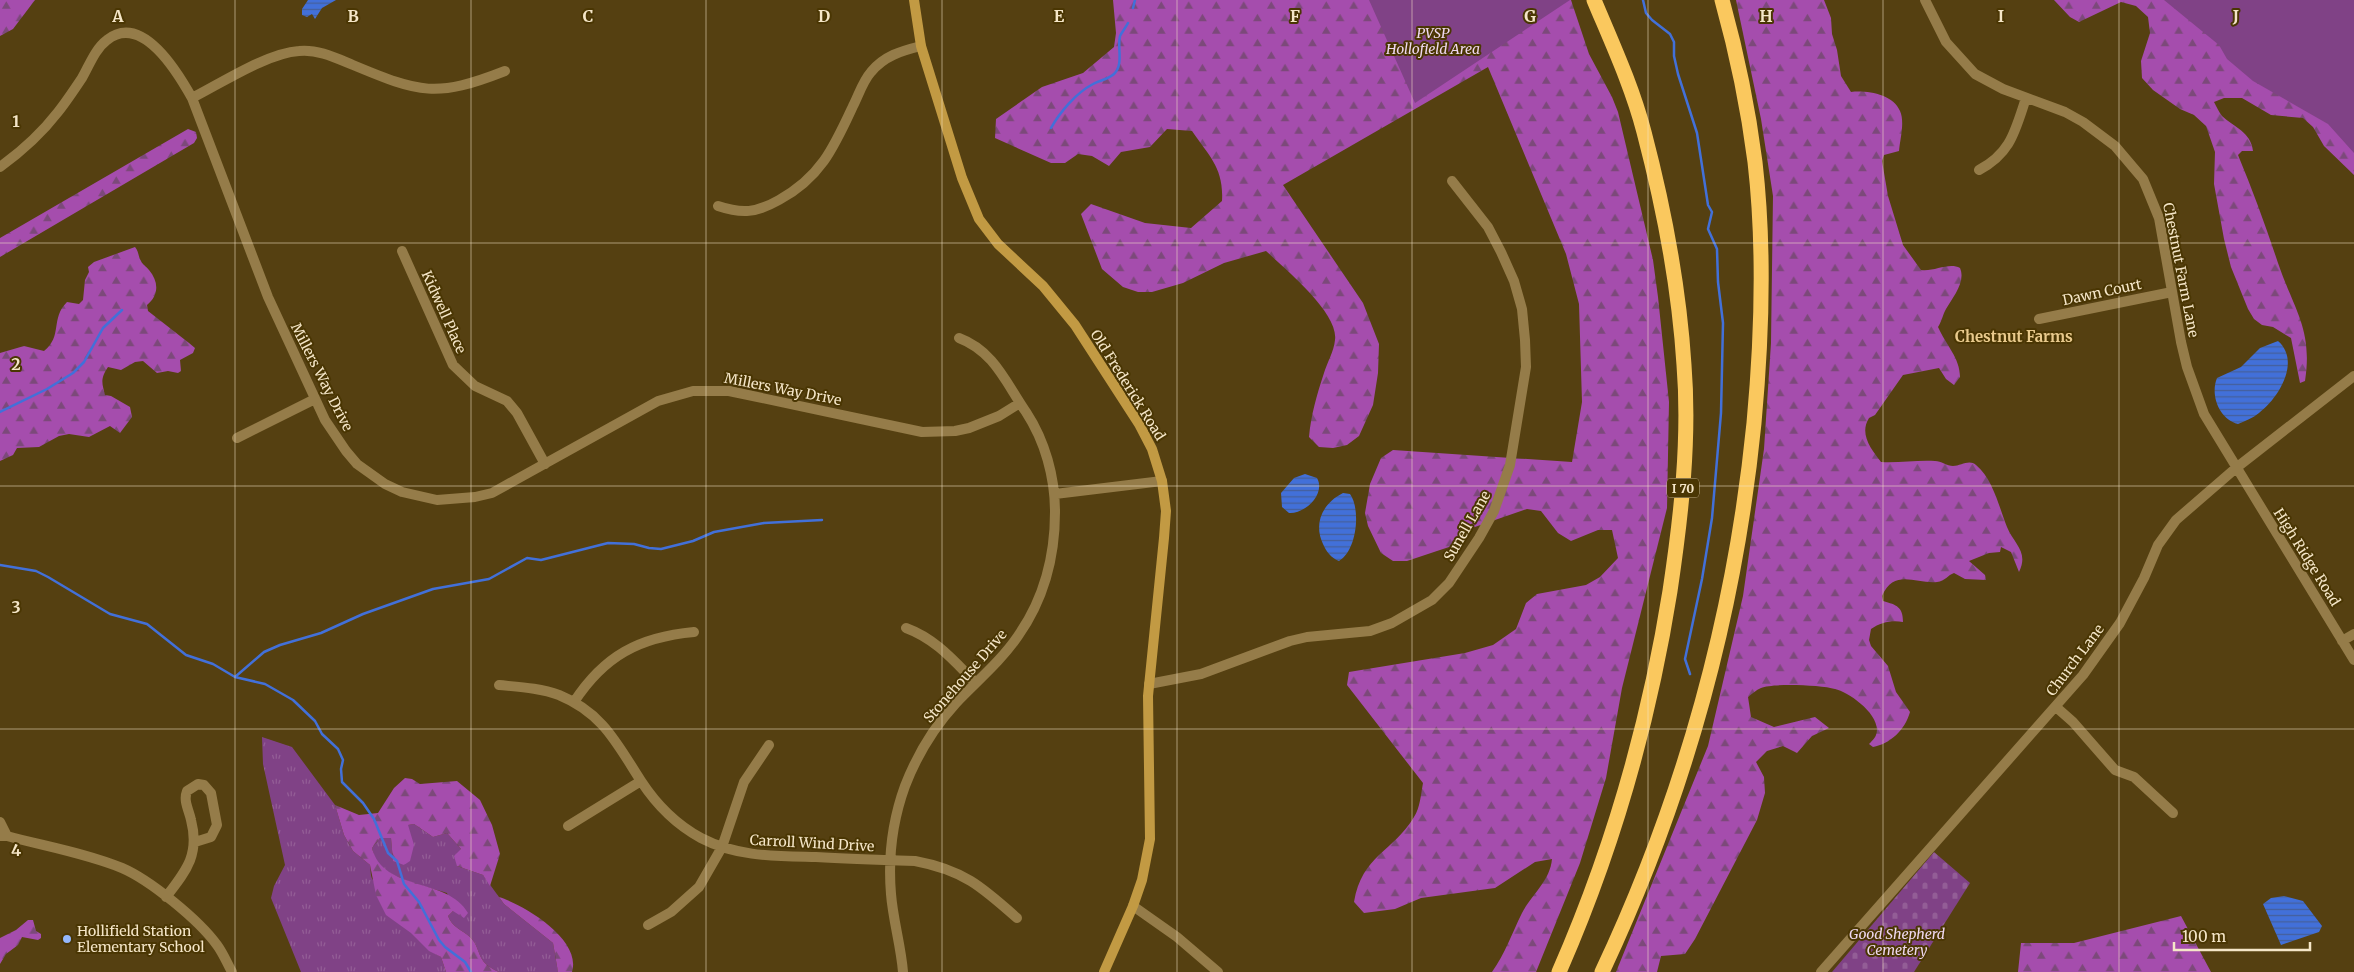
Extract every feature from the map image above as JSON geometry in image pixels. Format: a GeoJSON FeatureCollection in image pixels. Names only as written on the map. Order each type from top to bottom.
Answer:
{"type":"FeatureCollection","features":[{"type":"Feature","properties":{"kind":"highway","name":"I 70"},"geometry":{"type":"LineString","coordinates":[[1559,972],[1600,870],[1640,744],[1665,622],[1675,556],[1682,495],[1685,425],[1685,366],[1666,226],[1644,130],[1620,61],[1594,0]]}},
{"type":"Feature","properties":{"kind":"highway"},"geometry":{"type":"LineString","coordinates":[[1602,972],[1638,889],[1685,764],[1719,641],[1745,509],[1759,372],[1761,253],[1755,164],[1749,119],[1722,0]]}},
{"type":"Feature","properties":{"kind":"street","name":"Old Frederick Road"},"geometry":{"type":"LineString","coordinates":[[914,0],[921,46],[962,178],[979,219],[998,244],[1043,286],[1075,325],[1152,449],[1162,481],[1166,510],[1149,684],[1147,725],[1150,838],[1142,880],[1134,906],[1104,972]]}},
{"type":"Feature","properties":{"kind":"street","name":"Chestnut Farm Lane"},"geometry":{"type":"LineString","coordinates":[[1926,0],[1946,42],[1976,74],[2003,90],[2065,112],[2100,132],[2129,160],[2143,179],[2159,218],[2181,342],[2194,390],[2204,414],[2236,468]]}},
{"type":"Feature","properties":{"kind":"street","name":"Millers Way Drive"},"geometry":{"type":"LineString","coordinates":[[0,167],[27,147],[58,112],[106,41],[118,33],[130,33],[143,39],[163,54],[176,70],[192,98],[268,297],[315,399],[334,434],[357,464],[385,484],[418,497],[455,500],[475,497],[510,484],[658,401],[693,391],[729,391],[905,429],[931,432],[956,431],[969,428],[999,416],[1020,403]]}},
{"type":"Feature","properties":{"kind":"street"},"geometry":{"type":"LineString","coordinates":[[718,206],[737,212],[746,212],[777,202],[805,183],[831,153],[871,71],[886,58],[921,46]]}},
{"type":"Feature","properties":{"kind":"street"},"geometry":{"type":"LineString","coordinates":[[192,98],[269,59],[298,51],[331,55],[402,85],[418,88],[452,89],[505,72]]}},
{"type":"Feature","properties":{"kind":"street"},"geometry":{"type":"LineString","coordinates":[[1979,170],[1992,163],[2009,145],[2026,98]]}},
{"type":"Feature","properties":{"kind":"street","name":"Sunell Lane"},"geometry":{"type":"LineString","coordinates":[[1149,684],[1201,674],[1290,641],[1307,637],[1370,631],[1392,623],[1432,600],[1449,583],[1479,538],[1494,511],[1510,465],[1525,375],[1525,340],[1522,309],[1508,267],[1488,227],[1452,181]]}},
{"type":"Feature","properties":{"kind":"street","name":"Kidwell Place"},"geometry":{"type":"LineString","coordinates":[[402,251],[453,365],[475,386],[507,401],[517,413],[545,464]]}},
{"type":"Feature","properties":{"kind":"street","name":"Dawn Court"},"geometry":{"type":"LineString","coordinates":[[2039,320],[2172,292]]}},
{"type":"Feature","properties":{"kind":"street","name":"Stonehouse Drive"},"geometry":{"type":"LineString","coordinates":[[903,972],[891,892],[891,861],[900,803],[919,756],[941,721],[1017,638],[1042,592],[1052,553],[1055,494],[1050,466],[1041,442],[1031,419],[998,368],[982,350],[960,338]]}},
{"type":"Feature","properties":{"kind":"street","name":"Church Lane"},"geometry":{"type":"LineString","coordinates":[[1821,972],[2056,707],[2100,653],[2120,623],[2165,534],[2192,504],[2354,376]]}},
{"type":"Feature","properties":{"kind":"street"},"geometry":{"type":"LineString","coordinates":[[237,438],[315,399]]}},
{"type":"Feature","properties":{"kind":"street","name":"High Ridge Road"},"geometry":{"type":"LineString","coordinates":[[2236,468],[2354,660]]}},
{"type":"Feature","properties":{"kind":"street"},"geometry":{"type":"LineString","coordinates":[[1055,494],[1162,481]]}},
{"type":"Feature","properties":{"kind":"street"},"geometry":{"type":"LineString","coordinates":[[906,628],[922,634],[934,642],[976,683]]}},
{"type":"Feature","properties":{"kind":"street"},"geometry":{"type":"LineString","coordinates":[[574,702],[595,674],[625,651],[658,637],[694,632]]}},
{"type":"Feature","properties":{"kind":"street"},"geometry":{"type":"LineString","coordinates":[[2342,641],[2354,634]]}},
{"type":"Feature","properties":{"kind":"street","name":"Carroll Wind Drive"},"geometry":{"type":"LineString","coordinates":[[499,684],[543,690],[574,702],[589,712],[608,730],[655,799],[678,822],[702,838],[722,847],[759,855],[932,864],[963,875],[976,883],[1017,918]]}},
{"type":"Feature","properties":{"kind":"street"},"geometry":{"type":"LineString","coordinates":[[2056,707],[2073,722],[2115,770],[2134,776],[2173,813]]}},
{"type":"Feature","properties":{"kind":"street"},"geometry":{"type":"LineString","coordinates":[[648,925],[670,912],[699,887],[722,847],[744,782],[769,745]]}},
{"type":"Feature","properties":{"kind":"street"},"geometry":{"type":"LineString","coordinates":[[568,826],[641,781]]}},
{"type":"Feature","properties":{"kind":"street"},"geometry":{"type":"LineString","coordinates":[[166,897],[188,865],[195,842],[185,797],[187,791],[191,786],[204,785],[211,793],[217,825],[211,837],[195,842]]}},
{"type":"Feature","properties":{"kind":"street"},"geometry":{"type":"LineString","coordinates":[[0,822],[3,836],[123,868],[166,897],[206,932],[218,946],[232,972]]}},
{"type":"Feature","properties":{"kind":"street"},"geometry":{"type":"LineString","coordinates":[[1134,906],[1177,937],[1218,972]]}},
{"type":"Feature","properties":{"kind":"green space"},"geometry":{"type":"Polygon","coordinates":[[[0,0],[35,0],[13,29],[0,36],[0,0]]]}},
{"type":"Feature","properties":{"kind":"green space"},"geometry":{"type":"Polygon","coordinates":[[[1113,0],[1571,0],[1589,54],[1618,112],[1653,260],[1669,402],[1667,508],[1622,688],[1606,778],[1580,863],[1536,972],[1492,972],[1505,951],[1526,906],[1548,874],[1552,859],[1535,862],[1495,888],[1421,898],[1395,909],[1364,913],[1354,902],[1358,886],[1371,864],[1406,829],[1414,817],[1419,805],[1423,783],[1347,685],[1349,672],[1465,653],[1493,645],[1516,629],[1526,603],[1537,594],[1586,585],[1600,577],[1618,558],[1612,530],[1598,530],[1571,541],[1558,533],[1541,511],[1527,509],[1469,529],[1449,547],[1407,561],[1393,561],[1381,553],[1368,526],[1365,513],[1370,484],[1381,458],[1393,450],[1572,462],[1582,402],[1579,304],[1566,254],[1488,67],[1283,185],[1363,303],[1379,344],[1378,373],[1373,405],[1359,436],[1347,445],[1333,448],[1319,447],[1309,437],[1310,429],[1319,389],[1332,353],[1335,340],[1334,329],[1329,317],[1309,292],[1266,251],[1224,263],[1183,283],[1152,292],[1138,292],[1123,287],[1102,269],[1081,214],[1091,204],[1145,223],[1191,228],[1222,201],[1221,180],[1218,171],[1192,131],[1167,129],[1150,147],[1121,152],[1109,166],[1092,156],[1078,154],[1065,163],[1051,163],[995,138],[996,119],[1042,87],[1083,73],[1114,47],[1116,33],[1113,0]]]}},
{"type":"Feature","properties":{"kind":"green space","name":"PVSP Hollofield Area"},"geometry":{"type":"Polygon","coordinates":[[[1369,0],[1570,0],[1415,103],[1369,0]]]}},
{"type":"Feature","properties":{"kind":"green space"},"geometry":{"type":"Polygon","coordinates":[[[1736,0],[1824,0],[1831,18],[1832,34],[1837,50],[1841,76],[1851,92],[1879,94],[1892,101],[1900,111],[1902,125],[1899,151],[1884,155],[1882,161],[1888,196],[1903,245],[1921,270],[1951,266],[1960,268],[1960,284],[1938,327],[1958,364],[1960,377],[1954,385],[1946,379],[1939,368],[1903,375],[1875,415],[1869,418],[1865,430],[1866,436],[1870,447],[1881,462],[1935,461],[1951,466],[1968,463],[1976,465],[1991,485],[2007,527],[2021,553],[2022,565],[2019,572],[2011,552],[2001,547],[2000,552],[1989,553],[1969,561],[1985,575],[1986,580],[1965,579],[1954,573],[1937,582],[1906,579],[1893,582],[1887,587],[1882,596],[1883,601],[1898,607],[1902,613],[1903,622],[1887,622],[1871,629],[1869,640],[1871,646],[1888,666],[1896,692],[1910,712],[1901,730],[1885,743],[1873,747],[1869,744],[1876,735],[1875,720],[1856,700],[1841,691],[1809,686],[1776,685],[1761,688],[1748,697],[1751,717],[1774,727],[1815,717],[1829,728],[1812,736],[1797,753],[1783,746],[1767,751],[1756,762],[1764,777],[1765,793],[1757,820],[1695,939],[1685,954],[1661,956],[1657,972],[1616,972],[1708,746],[1743,596],[1764,449],[1771,343],[1773,196],[1761,119],[1736,0]]]}},
{"type":"Feature","properties":{"kind":"green space"},"geometry":{"type":"Polygon","coordinates":[[[2054,0],[2354,0],[2354,175],[2324,146],[2313,127],[2303,118],[2271,115],[2242,98],[2224,98],[2214,102],[2222,116],[2241,130],[2252,144],[2253,151],[2242,151],[2238,155],[2304,333],[2307,363],[2305,381],[2300,383],[2291,338],[2273,327],[2262,325],[2254,319],[2231,267],[2214,184],[2215,152],[2206,126],[2194,115],[2180,109],[2153,90],[2142,78],[2141,61],[2150,33],[2148,17],[2136,6],[2121,2],[2079,22],[2070,17],[2054,0]]]}},
{"type":"Feature","properties":{"kind":"green space"},"geometry":{"type":"Polygon","coordinates":[[[2164,0],[2354,0],[2354,153],[2328,124],[2253,81],[2227,59],[2219,45],[2164,0]]]}},
{"type":"Feature","properties":{"kind":"green space"},"geometry":{"type":"Polygon","coordinates":[[[188,129],[196,132],[197,138],[194,143],[0,257],[0,238],[188,129]]]}},
{"type":"Feature","properties":{"kind":"green space"},"geometry":{"type":"Polygon","coordinates":[[[135,247],[142,262],[155,279],[156,293],[147,305],[148,311],[195,348],[193,353],[180,360],[181,371],[178,373],[168,371],[157,373],[143,361],[135,362],[121,370],[108,367],[102,381],[105,395],[111,396],[130,407],[132,417],[120,433],[110,426],[89,437],[69,434],[59,436],[39,447],[17,448],[13,455],[0,461],[0,353],[24,346],[44,351],[53,339],[62,308],[67,302],[79,304],[83,300],[85,280],[89,272],[88,267],[94,262],[135,247]]]}},
{"type":"Feature","properties":{"kind":"green space"},"geometry":{"type":"Polygon","coordinates":[[[262,737],[292,747],[335,805],[344,835],[353,851],[370,865],[371,875],[378,890],[413,934],[441,957],[446,972],[301,972],[271,898],[274,886],[285,865],[263,764],[262,737]]]}},
{"type":"Feature","properties":{"kind":"green space"},"geometry":{"type":"Polygon","coordinates":[[[405,778],[412,779],[420,784],[457,781],[480,800],[492,825],[500,854],[490,886],[483,875],[457,866],[454,856],[461,849],[447,833],[433,837],[414,824],[408,825],[414,845],[410,861],[404,865],[393,861],[391,838],[380,838],[372,848],[378,862],[389,872],[446,894],[459,902],[468,913],[464,918],[453,911],[448,916],[450,920],[474,942],[482,960],[499,972],[446,972],[441,957],[429,951],[411,933],[386,915],[376,895],[370,865],[353,851],[344,835],[335,805],[359,815],[378,813],[394,788],[405,778]]]}},
{"type":"Feature","properties":{"kind":"green space"},"geometry":{"type":"Polygon","coordinates":[[[414,824],[433,837],[447,833],[461,849],[457,866],[483,875],[504,904],[553,943],[558,972],[499,972],[491,968],[482,960],[470,937],[450,920],[448,916],[453,911],[447,893],[398,877],[380,866],[375,860],[372,848],[380,838],[391,838],[393,860],[408,825],[414,824]]]}},
{"type":"Feature","properties":{"kind":"green space","name":"Good Shepherd Cemetery"},"geometry":{"type":"Polygon","coordinates":[[[1934,852],[1970,883],[1914,972],[1832,972],[1934,852]]]}},
{"type":"Feature","properties":{"kind":"green space"},"geometry":{"type":"Polygon","coordinates":[[[499,897],[522,907],[549,925],[560,936],[568,947],[573,960],[572,972],[558,972],[553,943],[504,904],[499,897]]]}},
{"type":"Feature","properties":{"kind":"green space"},"geometry":{"type":"Polygon","coordinates":[[[2181,916],[2211,972],[2018,972],[2021,943],[2074,943],[2181,916]]]}},
{"type":"Feature","properties":{"kind":"green space"},"geometry":{"type":"Polygon","coordinates":[[[28,920],[33,920],[36,931],[41,934],[41,938],[38,940],[22,937],[18,945],[6,954],[0,964],[0,938],[16,930],[28,920]]]}},
{"type":"Feature","properties":{"kind":"water"},"geometry":{"type":"Polygon","coordinates":[[[308,0],[336,0],[322,8],[315,19],[312,14],[307,17],[302,15],[302,9],[308,0]]]}},
{"type":"Feature","properties":{"kind":"water"},"geometry":{"type":"Polygon","coordinates":[[[2278,341],[2285,349],[2288,359],[2285,379],[2280,389],[2267,406],[2257,415],[2238,424],[2231,421],[2221,412],[2218,406],[2215,392],[2217,378],[2241,367],[2260,348],[2278,341]]]}},
{"type":"Feature","properties":{"kind":"water"},"geometry":{"type":"Polygon","coordinates":[[[1305,474],[1317,478],[1319,490],[1307,507],[1289,513],[1282,507],[1281,493],[1294,478],[1305,474]]]}},
{"type":"Feature","properties":{"kind":"water"},"geometry":{"type":"Polygon","coordinates":[[[1343,493],[1350,494],[1356,519],[1350,548],[1339,561],[1331,556],[1326,549],[1319,529],[1325,508],[1343,493]]]}},
{"type":"Feature","properties":{"kind":"water"},"geometry":{"type":"Polygon","coordinates":[[[2284,896],[2303,901],[2322,926],[2319,932],[2281,945],[2263,904],[2271,898],[2284,896]]]}},
{"type":"Feature","properties":{"kind":"waterway"},"geometry":{"type":"LineString","coordinates":[[1133,8],[1135,0]]}},
{"type":"Feature","properties":{"kind":"waterway"},"geometry":{"type":"LineString","coordinates":[[1643,0],[1646,13],[1670,34],[1674,42],[1674,56],[1678,74],[1697,133],[1708,205],[1712,212],[1708,229],[1717,249],[1718,282],[1723,323],[1721,413],[1712,518],[1702,579],[1685,659],[1690,674]]}},
{"type":"Feature","properties":{"kind":"waterway"},"geometry":{"type":"LineString","coordinates":[[1051,128],[1064,109],[1081,92],[1111,76],[1117,70],[1120,61],[1120,36],[1128,23]]}},
{"type":"Feature","properties":{"kind":"waterway"},"geometry":{"type":"LineString","coordinates":[[0,412],[47,389],[73,373],[84,362],[103,328],[122,310]]}},
{"type":"Feature","properties":{"kind":"waterway"},"geometry":{"type":"LineString","coordinates":[[235,677],[264,652],[280,645],[321,633],[363,614],[433,589],[489,579],[527,558],[541,560],[608,543],[634,544],[661,549],[693,541],[714,532],[764,523],[822,520]]}},
{"type":"Feature","properties":{"kind":"waterway"},"geometry":{"type":"LineString","coordinates":[[0,565],[36,571],[110,614],[147,624],[186,655],[213,664],[235,677],[265,684],[293,700],[315,721],[322,734],[338,749],[343,760],[341,769],[342,782],[363,803],[374,819],[388,853],[397,861],[404,884],[419,902],[439,940],[465,962],[471,972]]}},
{"type":"Feature","properties":{"kind":"place","name":"Hollifield Station Elementary School"},"geometry":{"type":"Point","coordinates":[67,939]}},
{"type":"Feature","properties":{"kind":"district","name":"Chestnut Farms"},"geometry":{"type":"Point","coordinates":[2014,336]}}]}
